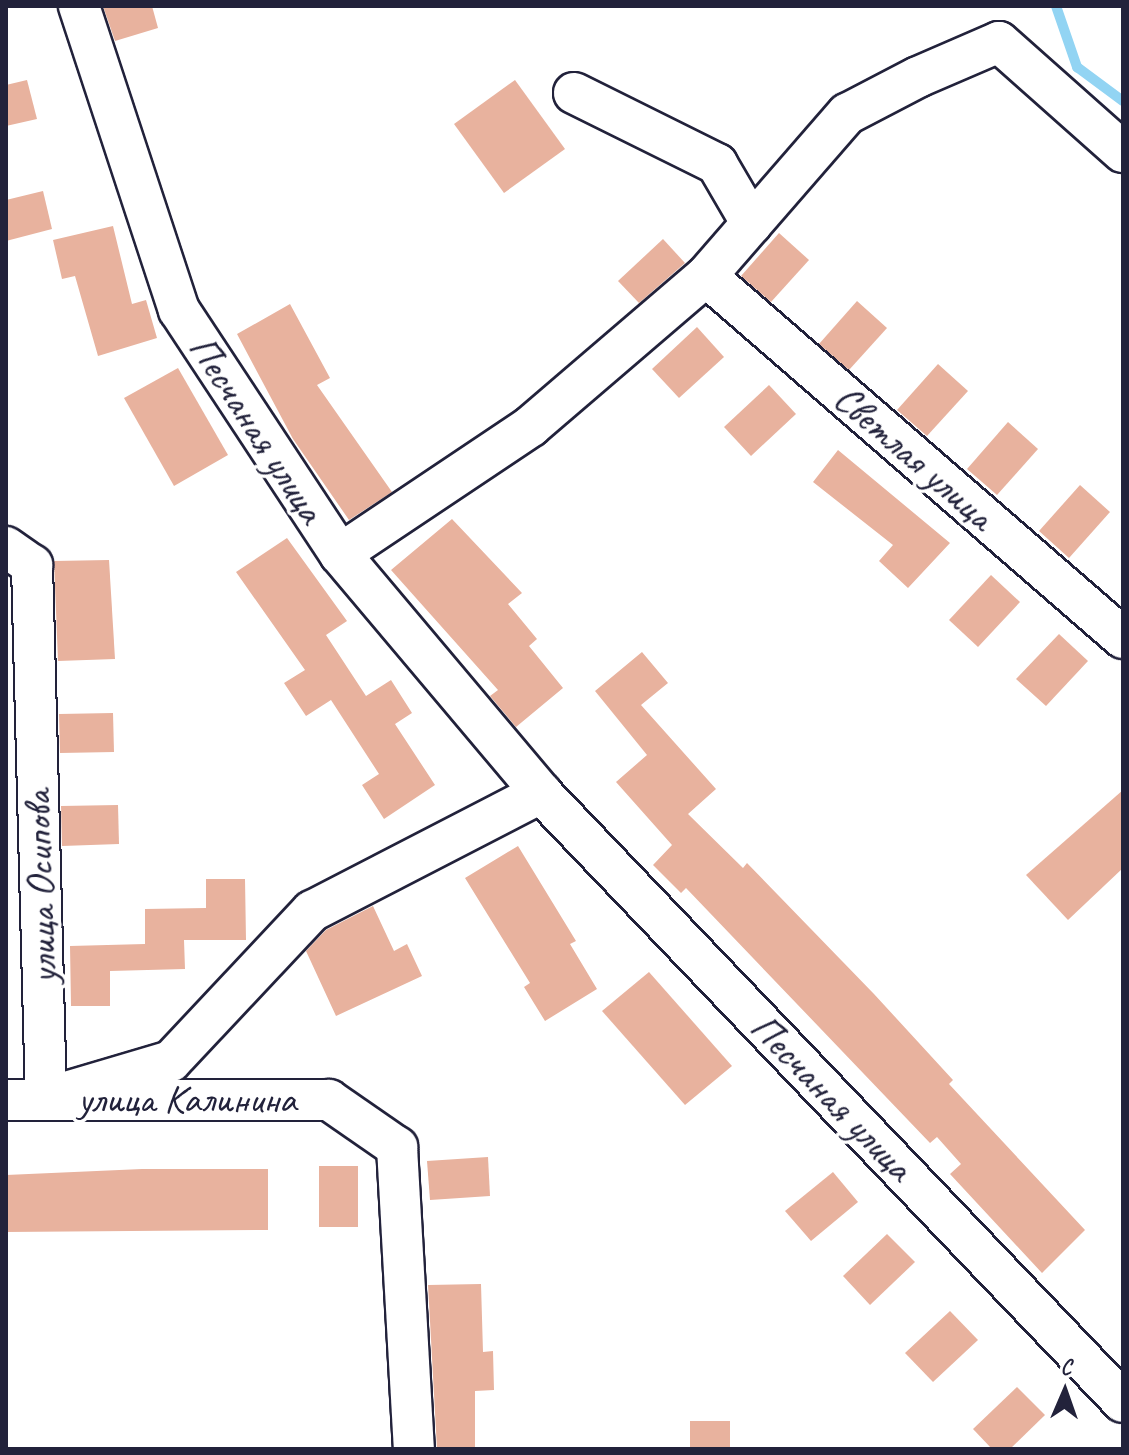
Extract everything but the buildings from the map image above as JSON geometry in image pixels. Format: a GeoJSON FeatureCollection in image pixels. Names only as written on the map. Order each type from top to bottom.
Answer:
{"type":"FeatureCollection","features":[{"type":"Feature","properties":{"kind":"street","name":"Песчаная улица"},"geometry":{"type":"LineString","coordinates":[[79,6],[179,310],[340,554],[541,793],[1123,1402]]}},
{"type":"Feature","properties":{"kind":"street"},"geometry":{"type":"LineString","coordinates":[[340,554],[531,426],[706,276],[847,114],[999,42],[1123,152]]}},
{"type":"Feature","properties":{"kind":"street"},"geometry":{"type":"LineString","coordinates":[[574,93],[717,164],[752,224]]}},
{"type":"Feature","properties":{"kind":"street","name":"Светлая улица"},"geometry":{"type":"LineString","coordinates":[[706,276],[1123,638]]}},
{"type":"Feature","properties":{"kind":"street","name":"улица Осипова"},"geometry":{"type":"LineString","coordinates":[[6,547],[32,565],[46,1098]]}},
{"type":"Feature","properties":{"kind":"street","name":"улица Калинина"},"geometry":{"type":"LineString","coordinates":[[46,1098],[171,1061],[312,911],[541,793]]}},
{"type":"Feature","properties":{"kind":"street","name":"улица Калинина"},"geometry":{"type":"LineString","coordinates":[[6,1100],[329,1100],[397,1147],[414,1449]]}},
{"type":"Feature","properties":{"kind":"waterway"},"geometry":{"type":"LineString","coordinates":[[1056,6],[1077,67],[1123,101]]}}]}
